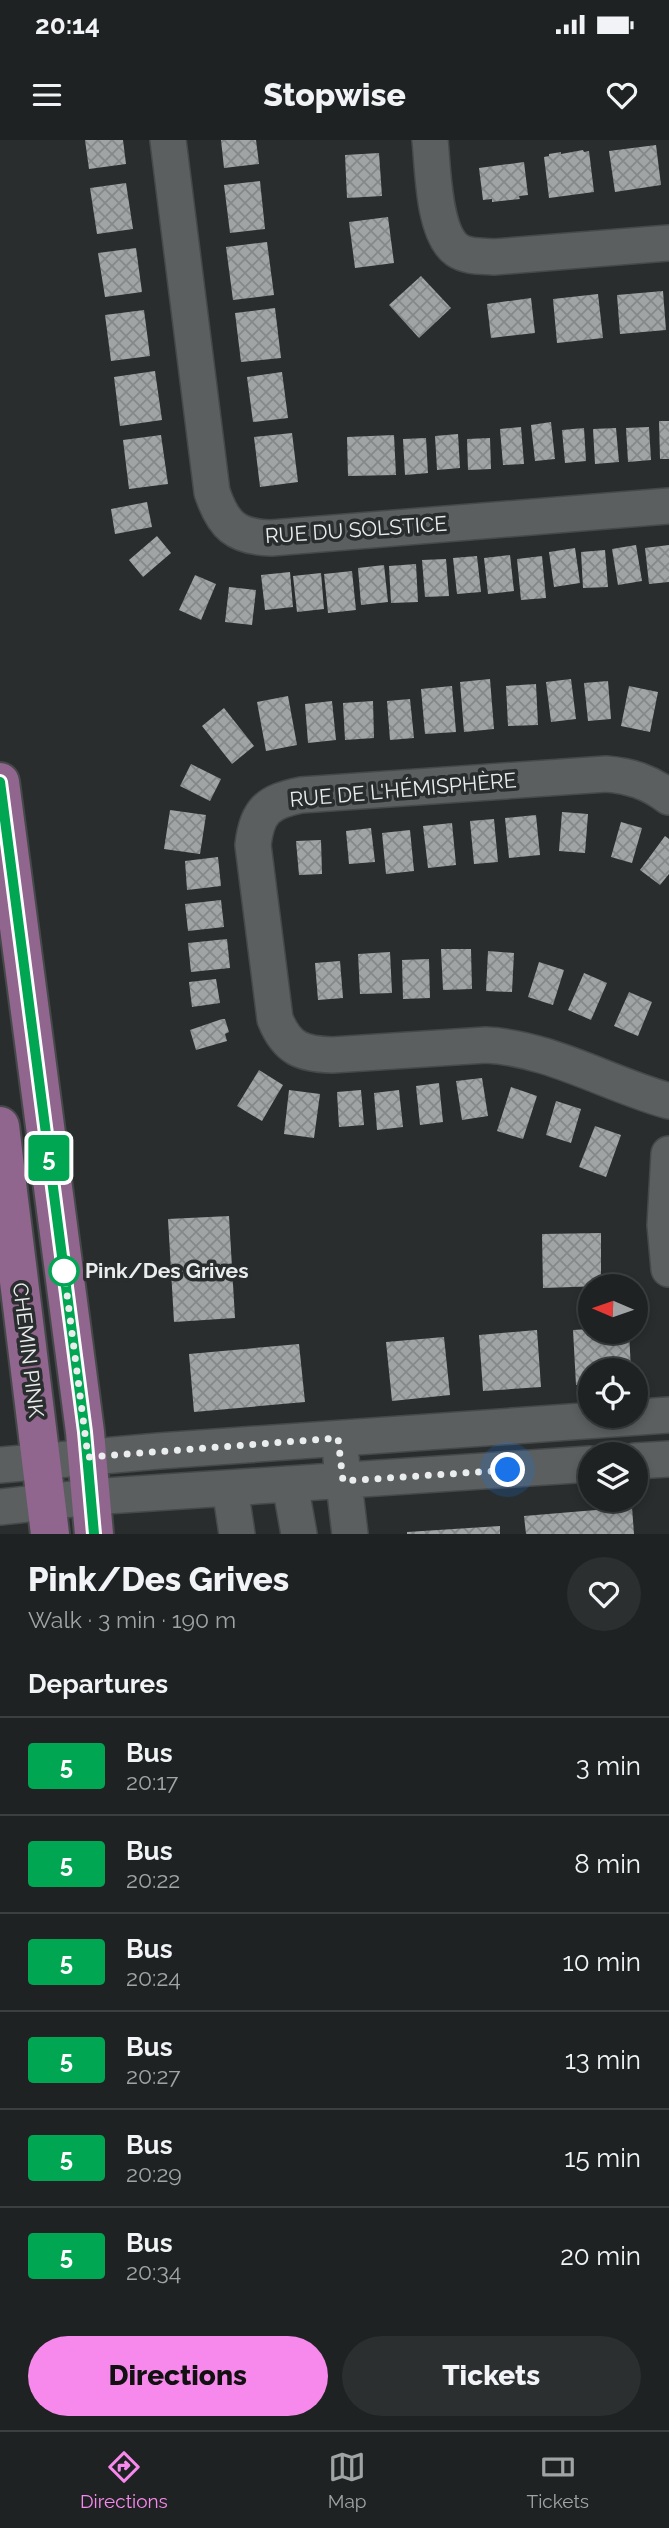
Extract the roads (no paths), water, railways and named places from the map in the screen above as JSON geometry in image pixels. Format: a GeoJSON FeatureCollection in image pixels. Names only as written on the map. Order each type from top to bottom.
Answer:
{"type":"FeatureCollection","features":[{"type":"Feature","properties":{"kind":"main road"},"geometry":{"type":"LineString","coordinates":[[0,782],[4,841],[88,1457],[93,1516]]}},
{"type":"Feature","properties":{"kind":"main road","name":"CHEMIN PINK"},"geometry":{"type":"LineString","coordinates":[[0,1125],[48,1518]]}},
{"type":"Feature","properties":{"kind":"street","name":"RUE DU SOLSTICE"},"geometry":{"type":"LineString","coordinates":[[168,140],[212,492],[219,514],[234,530],[252,537],[271,538],[669,506]]}},
{"type":"Feature","properties":{"kind":"street"},"geometry":{"type":"LineString","coordinates":[[430,140],[439,220],[445,236],[457,250],[473,256],[494,257],[669,243]]}},
{"type":"Feature","properties":{"kind":"street","name":"RUE DE L'HÉMISPHÈRE"},"geometry":{"type":"LineString","coordinates":[[669,797],[646,781],[626,775],[606,774],[301,795],[282,799],[267,807],[256,825],[253,845],[275,1019],[282,1036],[294,1047],[312,1054],[332,1055],[505,1046],[533,1051],[629,1089],[669,1101]]}},
{"type":"Feature","properties":{"kind":"street"},"geometry":{"type":"LineString","coordinates":[[669,1154],[666,1225],[669,1269]]}},
{"type":"Feature","properties":{"kind":"street"},"geometry":{"type":"LineString","coordinates":[[0,1465],[669,1415]]}},
{"type":"Feature","properties":{"kind":"street"},"geometry":{"type":"LineString","coordinates":[[338,1438],[350,1534]]}},
{"type":"Feature","properties":{"kind":"street"},"geometry":{"type":"LineString","coordinates":[[648,1460],[669,1459]]}},
{"type":"Feature","properties":{"kind":"street"},"geometry":{"type":"LineString","coordinates":[[0,1507],[48,1518],[93,1516],[230,1488],[578,1466]]}},
{"type":"Feature","properties":{"kind":"street"},"geometry":{"type":"LineString","coordinates":[[290,1484],[299,1534]]}},
{"type":"Feature","properties":{"kind":"street"},"geometry":{"type":"LineString","coordinates":[[230,1488],[237,1534]]}},
{"type":"Feature","properties":{"kind":"place","name":"Pink/Des Grives"},"geometry":{"type":"Point","coordinates":[64,1271]}}]}
